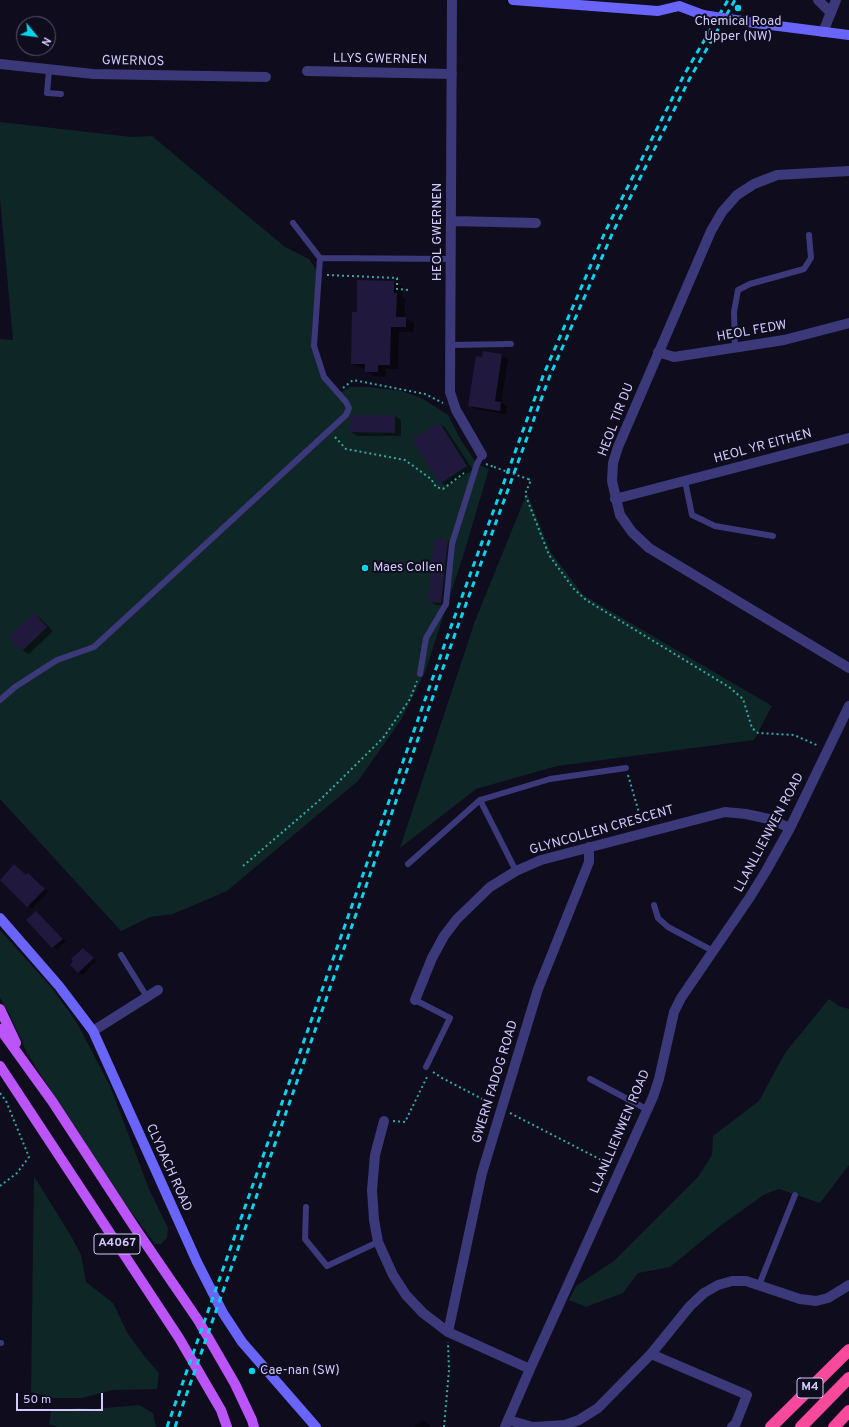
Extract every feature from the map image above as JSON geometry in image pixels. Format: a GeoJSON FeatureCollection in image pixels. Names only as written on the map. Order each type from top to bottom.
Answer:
{"type":"FeatureCollection","features":[{"type":"Feature","properties":{"kind":"highway","name":"M4"},"geometry":{"type":"LineString","coordinates":[[771,1427],[849,1350]]}},
{"type":"Feature","properties":{"kind":"highway","name":"M4"},"geometry":{"type":"LineString","coordinates":[[801,1427],[849,1378]]}},
{"type":"Feature","properties":{"kind":"highway"},"geometry":{"type":"LineString","coordinates":[[834,1427],[849,1411]]}},
{"type":"Feature","properties":{"kind":"main road"},"geometry":{"type":"LineString","coordinates":[[512,0],[658,11],[680,3],[703,15],[849,36]]}},
{"type":"Feature","properties":{"kind":"main road","name":"CLYDACH ROAD"},"geometry":{"type":"LineString","coordinates":[[0,918],[59,986],[93,1031],[196,1262],[223,1313],[242,1342],[316,1427]]}},
{"type":"Feature","properties":{"kind":"main road"},"geometry":{"type":"LineString","coordinates":[[0,1009],[26,1063]]}},
{"type":"Feature","properties":{"kind":"main road","name":"A4067"},"geometry":{"type":"LineString","coordinates":[[0,1029],[26,1063],[198,1320],[235,1384],[254,1427]]}},
{"type":"Feature","properties":{"kind":"main road","name":"A4067"},"geometry":{"type":"LineString","coordinates":[[0,1066],[179,1338],[221,1410],[227,1427]]}},
{"type":"Feature","properties":{"kind":"main road"},"geometry":{"type":"LineString","coordinates":[[0,1078],[32,1114]]}},
{"type":"Feature","properties":{"kind":"street","name":"HEOL GWERNEN"},"geometry":{"type":"LineString","coordinates":[[452,0],[450,392],[456,410],[484,459]]}},
{"type":"Feature","properties":{"kind":"street"},"geometry":{"type":"LineString","coordinates":[[818,0],[831,13]]}},
{"type":"Feature","properties":{"kind":"street"},"geometry":{"type":"LineString","coordinates":[[823,32],[836,0]]}},
{"type":"Feature","properties":{"kind":"street","name":"GWERNOS"},"geometry":{"type":"LineString","coordinates":[[0,64],[93,74],[266,76]]}},
{"type":"Feature","properties":{"kind":"street","name":"LLYS GWERNEN"},"geometry":{"type":"LineString","coordinates":[[307,71],[452,74]]}},
{"type":"Feature","properties":{"kind":"street","name":"HEOL TIR DU"},"geometry":{"type":"LineString","coordinates":[[849,171],[777,175],[754,184],[737,195],[722,212],[711,231],[658,352],[613,463],[612,481],[615,499],[620,515],[632,532],[649,548],[849,668]]}},
{"type":"Feature","properties":{"kind":"street"},"geometry":{"type":"LineString","coordinates":[[452,221],[536,223]]}},
{"type":"Feature","properties":{"kind":"street","name":"HEOL FEDW"},"geometry":{"type":"LineString","coordinates":[[658,352],[674,357],[784,340],[849,324]]}},
{"type":"Feature","properties":{"kind":"street","name":"HEOL YR EITHEN"},"geometry":{"type":"LineString","coordinates":[[615,499],[849,438]]}},
{"type":"Feature","properties":{"kind":"street","name":"LLANLLIENWEN ROAD"},"geometry":{"type":"LineString","coordinates":[[507,1423],[530,1369],[648,1110],[659,1079],[674,1012],[681,998],[750,897],[790,828],[828,750],[844,725],[849,706]]}},
{"type":"Feature","properties":{"kind":"street","name":"GLYNCOLLEN CRESCENT"},"geometry":{"type":"LineString","coordinates":[[415,1000],[432,958],[444,936],[457,919],[490,887],[516,871],[541,860],[725,812],[746,814],[769,819],[790,828]]}},
{"type":"Feature","properties":{"kind":"street","name":"GWERN FADOG ROAD"},"geometry":{"type":"LineString","coordinates":[[448,1332],[482,1173],[538,989],[590,862],[588,847]]}},
{"type":"Feature","properties":{"kind":"street"},"geometry":{"type":"LineString","coordinates":[[93,1031],[158,990]]}},
{"type":"Feature","properties":{"kind":"street"},"geometry":{"type":"LineString","coordinates":[[384,1121],[375,1155],[372,1190],[374,1220],[378,1242],[393,1274],[406,1295],[423,1313],[448,1332],[530,1369]]}},
{"type":"Feature","properties":{"kind":"street"},"geometry":{"type":"LineString","coordinates":[[507,1423],[533,1427],[565,1425],[579,1420],[598,1408],[651,1354],[690,1306],[704,1293],[718,1285],[732,1281],[746,1281],[800,1299],[816,1301],[828,1298],[849,1285]]}},
{"type":"Feature","properties":{"kind":"street"},"geometry":{"type":"LineString","coordinates":[[651,1354],[747,1395],[736,1423],[732,1427]]}},
{"type":"Feature","properties":{"kind":"lane"},"geometry":{"type":"LineString","coordinates":[[48,70],[47,92],[62,94]]}},
{"type":"Feature","properties":{"kind":"lane"},"geometry":{"type":"LineString","coordinates":[[0,700],[15,687],[57,660],[94,647],[346,415],[349,408],[324,377],[315,351],[320,258],[293,223]]}},
{"type":"Feature","properties":{"kind":"lane"},"geometry":{"type":"LineString","coordinates":[[735,348],[734,312],[738,290],[750,284],[804,269],[811,258],[808,235]]}},
{"type":"Feature","properties":{"kind":"lane"},"geometry":{"type":"LineString","coordinates":[[320,258],[451,259]]}},
{"type":"Feature","properties":{"kind":"lane"},"geometry":{"type":"LineString","coordinates":[[451,345],[511,344]]}},
{"type":"Feature","properties":{"kind":"lane"},"geometry":{"type":"LineString","coordinates":[[420,674],[426,638],[446,604],[452,544],[477,464],[484,459]]}},
{"type":"Feature","properties":{"kind":"lane"},"geometry":{"type":"LineString","coordinates":[[685,481],[692,515],[715,526],[773,536]]}},
{"type":"Feature","properties":{"kind":"lane"},"geometry":{"type":"LineString","coordinates":[[408,864],[480,800],[550,779],[626,768]]}},
{"type":"Feature","properties":{"kind":"lane"},"geometry":{"type":"LineString","coordinates":[[480,800],[516,871]]}},
{"type":"Feature","properties":{"kind":"lane"},"geometry":{"type":"LineString","coordinates":[[654,905],[658,918],[668,927],[713,952]]}},
{"type":"Feature","properties":{"kind":"lane"},"geometry":{"type":"LineString","coordinates":[[121,955],[147,997]]}},
{"type":"Feature","properties":{"kind":"lane"},"geometry":{"type":"LineString","coordinates":[[415,1000],[450,1018],[426,1067]]}},
{"type":"Feature","properties":{"kind":"lane"},"geometry":{"type":"LineString","coordinates":[[590,1079],[648,1110]]}},
{"type":"Feature","properties":{"kind":"lane"},"geometry":{"type":"LineString","coordinates":[[759,1285],[795,1195]]}},
{"type":"Feature","properties":{"kind":"lane"},"geometry":{"type":"LineString","coordinates":[[306,1207],[305,1239],[327,1266],[378,1242]]}},
{"type":"Feature","properties":{"kind":"path"},"geometry":{"type":"LineString","coordinates":[[319,274],[397,278],[397,289],[408,290]]}},
{"type":"Feature","properties":{"kind":"path"},"geometry":{"type":"LineString","coordinates":[[339,394],[353,380],[425,394],[456,410]]}},
{"type":"Feature","properties":{"kind":"path"},"geometry":{"type":"LineString","coordinates":[[329,430],[346,449],[405,460],[431,479],[436,487],[443,489],[477,464]]}},
{"type":"Feature","properties":{"kind":"path"},"geometry":{"type":"LineString","coordinates":[[484,459],[494,467],[531,480],[525,494],[549,555],[573,588],[586,600],[729,687],[743,699],[752,728],[758,733],[794,735],[828,750]]}},
{"type":"Feature","properties":{"kind":"path"},"geometry":{"type":"LineString","coordinates":[[243,866],[321,799],[383,738],[410,699],[420,674]]}},
{"type":"Feature","properties":{"kind":"path"},"geometry":{"type":"LineString","coordinates":[[626,768],[645,832]]}},
{"type":"Feature","properties":{"kind":"path"},"geometry":{"type":"LineString","coordinates":[[426,1067],[442,1078],[621,1170]]}},
{"type":"Feature","properties":{"kind":"path"},"geometry":{"type":"LineString","coordinates":[[384,1121],[405,1122],[429,1073],[426,1067]]}},
{"type":"Feature","properties":{"kind":"path"},"geometry":{"type":"LineString","coordinates":[[0,1093],[6,1101],[30,1157],[16,1173],[0,1186]]}},
{"type":"Feature","properties":{"kind":"path"},"geometry":{"type":"LineString","coordinates":[[444,1427],[449,1370],[448,1332]]}},
{"type":"Feature","properties":{"kind":"green space"},"geometry":{"type":"Polygon","coordinates":[[[0,122],[132,137],[152,136],[285,247],[309,259],[319,274],[314,346],[319,366],[339,394],[349,387],[368,387],[402,391],[423,399],[448,415],[462,442],[477,464],[489,469],[464,553],[425,672],[401,720],[358,781],[227,891],[173,914],[150,917],[121,931],[0,799],[0,339],[13,340],[0,198],[0,122]]]}},
{"type":"Feature","properties":{"kind":"green space"},"geometry":{"type":"Polygon","coordinates":[[[527,493],[550,551],[583,595],[772,706],[754,740],[557,766],[476,789],[400,848],[475,621],[527,493]]]}},
{"type":"Feature","properties":{"kind":"green space"},"geometry":{"type":"Polygon","coordinates":[[[0,930],[52,988],[77,1023],[110,1086],[149,1189],[168,1228],[167,1238],[161,1244],[155,1244],[105,1176],[27,1053],[9,1013],[0,998],[0,930]]]}},
{"type":"Feature","properties":{"kind":"green space"},"geometry":{"type":"Polygon","coordinates":[[[829,999],[839,1006],[849,1009],[849,1165],[820,1203],[779,1189],[765,1194],[720,1226],[670,1267],[638,1273],[623,1293],[586,1307],[569,1300],[576,1286],[614,1261],[698,1177],[712,1155],[713,1136],[759,1101],[785,1053],[829,999]]]}},
{"type":"Feature","properties":{"kind":"green space"},"geometry":{"type":"Polygon","coordinates":[[[34,1176],[81,1255],[86,1282],[113,1303],[128,1334],[159,1373],[157,1389],[112,1390],[82,1398],[52,1398],[31,1392],[34,1176]]]}},
{"type":"Feature","properties":{"kind":"green space"},"geometry":{"type":"Polygon","coordinates":[[[139,1405],[153,1413],[156,1427],[57,1427],[49,1424],[51,1411],[139,1405]]]}},
{"type":"Feature","properties":{"kind":"building"},"geometry":{"type":"Polygon","coordinates":[[[357,280],[394,281],[394,293],[397,293],[396,317],[406,317],[406,327],[391,327],[390,365],[378,365],[378,372],[365,372],[365,364],[351,364],[352,312],[357,312],[357,280]]]}},
{"type":"Feature","properties":{"kind":"building"},"geometry":{"type":"Polygon","coordinates":[[[483,351],[502,354],[495,401],[501,402],[500,411],[468,406],[476,356],[482,357],[483,351]]]}},
{"type":"Feature","properties":{"kind":"building"},"geometry":{"type":"Polygon","coordinates":[[[351,415],[395,415],[395,433],[350,432],[351,415]]]}},
{"type":"Feature","properties":{"kind":"building"},"geometry":{"type":"Polygon","coordinates":[[[439,422],[467,466],[440,484],[412,440],[439,422]]]}},
{"type":"Feature","properties":{"kind":"building"},"geometry":{"type":"Polygon","coordinates":[[[434,539],[448,540],[441,603],[428,602],[434,539]]]}},
{"type":"Feature","properties":{"kind":"building"},"geometry":{"type":"Polygon","coordinates":[[[34,613],[47,627],[22,651],[8,637],[34,613]]]}},
{"type":"Feature","properties":{"kind":"building"},"geometry":{"type":"Polygon","coordinates":[[[14,864],[26,875],[28,873],[45,889],[27,907],[0,880],[14,864]]]}},
{"type":"Feature","properties":{"kind":"building"},"geometry":{"type":"Polygon","coordinates":[[[36,911],[63,939],[52,948],[26,920],[36,911]]]}},
{"type":"Feature","properties":{"kind":"building"},"geometry":{"type":"Polygon","coordinates":[[[83,948],[94,958],[78,973],[70,965],[73,961],[71,959],[83,948]]]}},
{"type":"Feature","properties":{"kind":"railway"},"geometry":{"type":"LineString","coordinates":[[167,1427],[449,632],[543,376],[606,230],[684,75],[728,0]]}},
{"type":"Feature","properties":{"kind":"railway"},"geometry":{"type":"LineString","coordinates":[[175,1427],[455,634],[549,378],[613,232],[690,78],[735,0]]}},
{"type":"Feature","properties":{"kind":"place","name":"Chemical Road Upper (NW)"},"geometry":{"type":"Point","coordinates":[738,8]}},
{"type":"Feature","properties":{"kind":"place","name":"Maes Collen"},"geometry":{"type":"Point","coordinates":[365,568]}},
{"type":"Feature","properties":{"kind":"place","name":"Cae-nan (SW)"},"geometry":{"type":"Point","coordinates":[252,1371]}}]}
